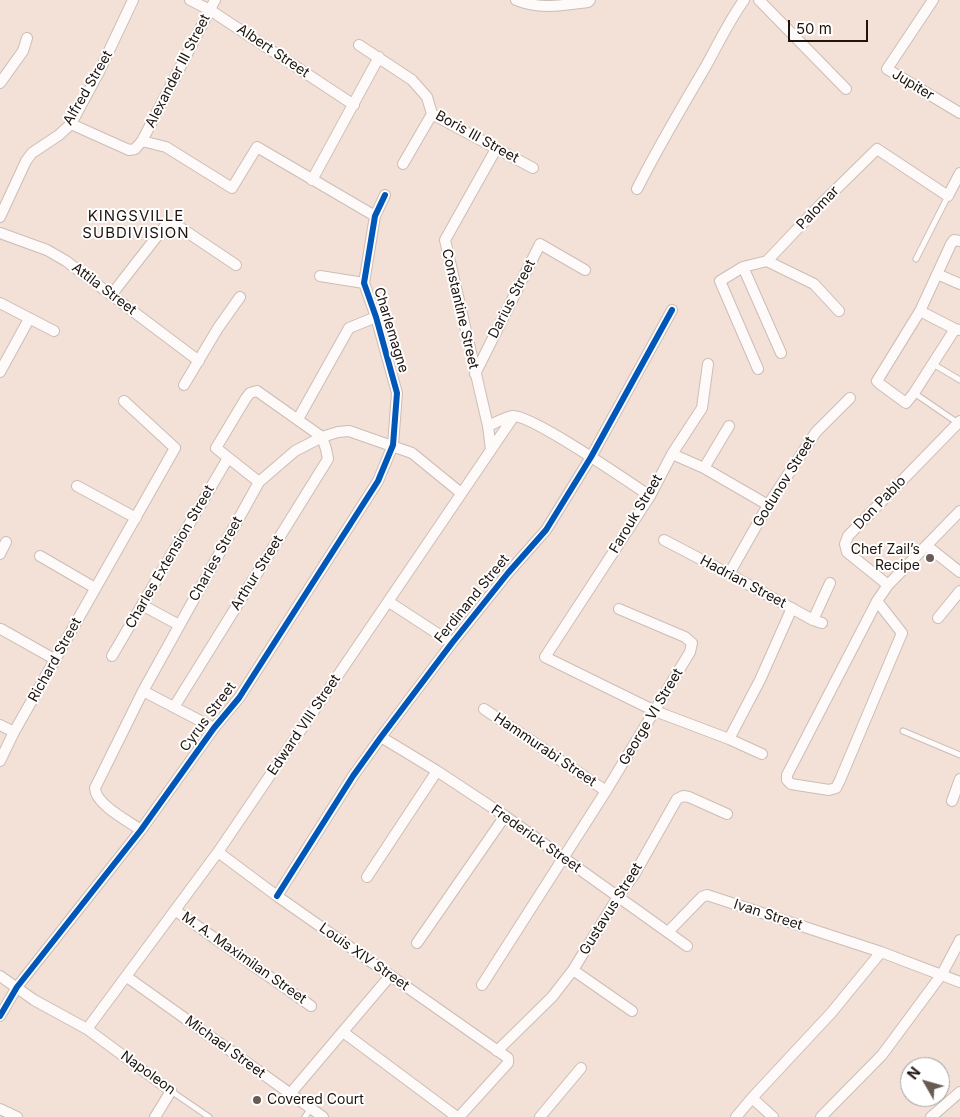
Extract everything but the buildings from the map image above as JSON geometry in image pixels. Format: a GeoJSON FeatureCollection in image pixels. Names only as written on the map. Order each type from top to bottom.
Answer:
{"type":"FeatureCollection","features":[{"type":"Feature","properties":{"kind":"street","name":"Alfred Street"},"geometry":{"type":"LineString","coordinates":[[0,217],[26,161],[32,153],[59,135],[71,124],[99,72],[133,0]]}},
{"type":"Feature","properties":{"kind":"street","name":"Albert Street"},"geometry":{"type":"LineString","coordinates":[[190,0],[210,10],[354,106]]}},
{"type":"Feature","properties":{"kind":"street","name":"Alexander III Street"},"geometry":{"type":"LineString","coordinates":[[142,141],[215,0]]}},
{"type":"Feature","properties":{"kind":"street"},"geometry":{"type":"LineString","coordinates":[[516,0],[544,7],[588,2],[590,0]]}},
{"type":"Feature","properties":{"kind":"street"},"geometry":{"type":"LineString","coordinates":[[637,189],[660,144],[733,15],[744,0]]}},
{"type":"Feature","properties":{"kind":"street"},"geometry":{"type":"LineString","coordinates":[[759,0],[846,89]]}},
{"type":"Feature","properties":{"kind":"street","name":"Jupiter"},"geometry":{"type":"LineString","coordinates":[[931,1],[887,69],[960,113]]}},
{"type":"Feature","properties":{"kind":"street"},"geometry":{"type":"LineString","coordinates":[[0,83],[22,51],[27,38]]}},
{"type":"Feature","properties":{"kind":"street","name":"Boris III Street"},"geometry":{"type":"LineString","coordinates":[[359,45],[412,80],[427,97],[432,114],[533,168]]}},
{"type":"Feature","properties":{"kind":"street"},"geometry":{"type":"LineString","coordinates":[[312,180],[379,57]]}},
{"type":"Feature","properties":{"kind":"street"},"geometry":{"type":"LineString","coordinates":[[403,164],[432,114]]}},
{"type":"Feature","properties":{"kind":"street"},"geometry":{"type":"LineString","coordinates":[[71,124],[129,150],[135,149],[142,141],[166,147],[232,188],[257,147],[375,216]]}},
{"type":"Feature","properties":{"kind":"street","name":"Constantine Street"},"geometry":{"type":"LineString","coordinates":[[491,450],[488,426],[445,240],[496,149]]}},
{"type":"Feature","properties":{"kind":"street","name":"Palomar"},"geometry":{"type":"LineString","coordinates":[[767,261],[877,149],[948,196]]}},
{"type":"Feature","properties":{"kind":"street"},"geometry":{"type":"LineString","coordinates":[[948,196],[960,174]]}},
{"type":"Feature","properties":{"kind":"street","name":"Charlemagne"},"geometry":{"type":"LineString","coordinates":[[385,195],[375,216],[364,283],[376,317],[397,393],[393,445]]}},
{"type":"Feature","properties":{"kind":"street"},"geometry":{"type":"LineString","coordinates":[[112,294],[165,226],[175,224],[236,265]]}},
{"type":"Feature","properties":{"kind":"street","name":"Attila Street"},"geometry":{"type":"LineString","coordinates":[[0,233],[47,250],[66,261],[199,361]]}},
{"type":"Feature","properties":{"kind":"street"},"geometry":{"type":"LineString","coordinates":[[920,311],[957,330],[906,403],[877,381],[920,311],[951,244],[957,240]]}},
{"type":"Feature","properties":{"kind":"street","name":"Darius Street"},"geometry":{"type":"LineString","coordinates":[[475,374],[540,244],[585,270]]}},
{"type":"Feature","properties":{"kind":"street"},"geometry":{"type":"LineString","coordinates":[[758,369],[720,282],[743,267],[767,261],[814,284],[839,311]]}},
{"type":"Feature","properties":{"kind":"street"},"geometry":{"type":"LineString","coordinates":[[743,267],[781,353]]}},
{"type":"Feature","properties":{"kind":"street"},"geometry":{"type":"LineString","coordinates":[[937,274],[960,284]]}},
{"type":"Feature","properties":{"kind":"street"},"geometry":{"type":"LineString","coordinates":[[320,276],[364,283]]}},
{"type":"Feature","properties":{"kind":"street"},"geometry":{"type":"LineString","coordinates":[[184,385],[218,328],[240,297]]}},
{"type":"Feature","properties":{"kind":"street"},"geometry":{"type":"LineString","coordinates":[[0,303],[54,331]]}},
{"type":"Feature","properties":{"kind":"street","name":"Ferdinand Street"},"geometry":{"type":"LineString","coordinates":[[277,896],[353,776],[452,643],[508,573],[546,530],[591,457],[672,310]]}},
{"type":"Feature","properties":{"kind":"street"},"geometry":{"type":"LineString","coordinates":[[298,419],[349,328],[376,317]]}},
{"type":"Feature","properties":{"kind":"street"},"geometry":{"type":"LineString","coordinates":[[0,372],[29,319]]}},
{"type":"Feature","properties":{"kind":"street","name":"Farouk Street"},"geometry":{"type":"LineString","coordinates":[[655,711],[545,657],[650,496],[672,454],[702,408],[708,364]]}},
{"type":"Feature","properties":{"kind":"street"},"geometry":{"type":"LineString","coordinates":[[259,482],[216,448],[250,393],[257,391],[322,437]]}},
{"type":"Feature","properties":{"kind":"street","name":"Godunov Street"},"geometry":{"type":"LineString","coordinates":[[729,574],[768,505],[816,432],[850,398]]}},
{"type":"Feature","properties":{"kind":"street","name":"Richard Street"},"geometry":{"type":"LineString","coordinates":[[0,760],[14,732],[176,448],[124,401]]}},
{"type":"Feature","properties":{"kind":"street"},"geometry":{"type":"LineString","coordinates":[[488,426],[514,416],[531,422],[591,457],[650,496]]}},
{"type":"Feature","properties":{"kind":"street","name":"Edward VIII Street"},"geometry":{"type":"LineString","coordinates":[[87,1030],[218,852],[514,416]]}},
{"type":"Feature","properties":{"kind":"street","name":"Don Pablo"},"geometry":{"type":"LineString","coordinates":[[888,586],[847,552],[845,544],[848,536],[959,422]]}},
{"type":"Feature","properties":{"kind":"street"},"geometry":{"type":"LineString","coordinates":[[704,468],[728,426]]}},
{"type":"Feature","properties":{"kind":"street","name":"Charles Street"},"geometry":{"type":"LineString","coordinates":[[141,830],[100,801],[95,793],[95,788],[143,690],[259,482],[295,451],[322,437],[349,431],[412,453],[461,493]]}},
{"type":"Feature","properties":{"kind":"street","name":"Arthur Street"},"geometry":{"type":"LineString","coordinates":[[174,707],[328,459],[322,437]]}},
{"type":"Feature","properties":{"kind":"street","name":"Cyrus Street"},"geometry":{"type":"LineString","coordinates":[[0,1016],[17,987],[141,830],[214,728],[239,698],[378,481],[393,445]]}},
{"type":"Feature","properties":{"kind":"street"},"geometry":{"type":"LineString","coordinates":[[672,454],[704,468],[768,505]]}},
{"type":"Feature","properties":{"kind":"street","name":"Charles Extension Street"},"geometry":{"type":"LineString","coordinates":[[112,656],[228,458]]}},
{"type":"Feature","properties":{"kind":"street"},"geometry":{"type":"LineString","coordinates":[[77,486],[136,518]]}},
{"type":"Feature","properties":{"kind":"street"},"geometry":{"type":"LineString","coordinates":[[877,601],[902,633],[840,780],[836,788],[829,790],[792,784],[787,780],[787,775],[877,601],[888,586],[960,511]]}},
{"type":"Feature","properties":{"kind":"street","name":"Hadrian Street"},"geometry":{"type":"LineString","coordinates":[[664,540],[817,622],[830,582]]}},
{"type":"Feature","properties":{"kind":"street"},"geometry":{"type":"LineString","coordinates":[[0,554],[6,542]]}},
{"type":"Feature","properties":{"kind":"street"},"geometry":{"type":"LineString","coordinates":[[927,546],[960,572]]}},
{"type":"Feature","properties":{"kind":"street"},"geometry":{"type":"LineString","coordinates":[[40,556],[96,588]]}},
{"type":"Feature","properties":{"kind":"street"},"geometry":{"type":"LineString","coordinates":[[938,618],[960,591]]}},
{"type":"Feature","properties":{"kind":"street"},"geometry":{"type":"LineString","coordinates":[[388,602],[452,643]]}},
{"type":"Feature","properties":{"kind":"street"},"geometry":{"type":"LineString","coordinates":[[142,605],[179,625]]}},
{"type":"Feature","properties":{"kind":"street"},"geometry":{"type":"LineString","coordinates":[[729,739],[760,680],[792,608]]}},
{"type":"Feature","properties":{"kind":"street","name":"George VI Street"},"geometry":{"type":"LineString","coordinates":[[482,985],[606,791],[690,652],[692,643],[685,637],[619,609]]}},
{"type":"Feature","properties":{"kind":"street"},"geometry":{"type":"LineString","coordinates":[[1,629],[56,660]]}},
{"type":"Feature","properties":{"kind":"street"},"geometry":{"type":"LineString","coordinates":[[143,690],[214,728]]}},
{"type":"Feature","properties":{"kind":"street","name":"Hammurabi Street"},"geometry":{"type":"LineString","coordinates":[[484,709],[606,791]]}},
{"type":"Feature","properties":{"kind":"street"},"geometry":{"type":"LineString","coordinates":[[655,711],[729,739],[762,754]]}},
{"type":"Feature","properties":{"kind":"street"},"geometry":{"type":"LineString","coordinates":[[0,725],[14,732]]}},
{"type":"Feature","properties":{"kind":"street","name":"Frederick Street"},"geometry":{"type":"LineString","coordinates":[[381,738],[437,771],[505,816],[687,946]]}},
{"type":"Feature","properties":{"kind":"street"},"geometry":{"type":"LineString","coordinates":[[367,877],[437,771]]}},
{"type":"Feature","properties":{"kind":"street"},"geometry":{"type":"LineString","coordinates":[[952,801],[960,779]]}},
{"type":"Feature","properties":{"kind":"street","name":"Gustavus Street"},"geometry":{"type":"LineString","coordinates":[[497,1051],[552,997],[573,970],[618,897],[634,875],[677,799],[683,796],[689,797],[727,814]]}},
{"type":"Feature","properties":{"kind":"street"},"geometry":{"type":"LineString","coordinates":[[417,943],[505,816]]}},
{"type":"Feature","properties":{"kind":"street","name":"Louis XIV Street"},"geometry":{"type":"LineString","coordinates":[[218,852],[277,896],[508,1058],[508,1063],[458,1117]]}},
{"type":"Feature","properties":{"kind":"street","name":"Ivan Street"},"geometry":{"type":"LineString","coordinates":[[668,932],[702,897],[707,895],[881,952]]}},
{"type":"Feature","properties":{"kind":"street","name":"M. A. Maximilan Street"},"geometry":{"type":"LineString","coordinates":[[176,910],[311,1006]]}},
{"type":"Feature","properties":{"kind":"street"},"geometry":{"type":"LineString","coordinates":[[821,1117],[882,1055],[942,974],[960,940]]}},
{"type":"Feature","properties":{"kind":"street"},"geometry":{"type":"LineString","coordinates":[[736,1117],[832,1012],[881,952],[960,982]]}},
{"type":"Feature","properties":{"kind":"street"},"geometry":{"type":"LineString","coordinates":[[573,970],[632,1011]]}},
{"type":"Feature","properties":{"kind":"street","name":"Napoleon"},"geometry":{"type":"LineString","coordinates":[[0,976],[34,1000],[87,1030],[172,1091]]}},
{"type":"Feature","properties":{"kind":"street"},"geometry":{"type":"LineString","coordinates":[[290,1094],[390,976]]}},
{"type":"Feature","properties":{"kind":"street","name":"Michael Street"},"geometry":{"type":"LineString","coordinates":[[127,977],[290,1094],[308,1113],[323,1117]]}},
{"type":"Feature","properties":{"kind":"street"},"geometry":{"type":"LineString","coordinates":[[343,1032],[458,1117]]}},
{"type":"Feature","properties":{"kind":"street"},"geometry":{"type":"LineString","coordinates":[[540,1117],[581,1068]]}},
{"type":"Feature","properties":{"kind":"street"},"geometry":{"type":"LineString","coordinates":[[155,1117],[172,1091]]}},
{"type":"Feature","properties":{"kind":"street"},"geometry":{"type":"LineString","coordinates":[[931,1117],[960,1092]]}},
{"type":"Feature","properties":{"kind":"street"},"geometry":{"type":"LineString","coordinates":[[752,1098],[773,1117]]}},
{"type":"Feature","properties":{"kind":"street"},"geometry":{"type":"LineString","coordinates":[[0,1109],[16,1117]]}},
{"type":"Feature","properties":{"kind":"lane"},"geometry":{"type":"LineString","coordinates":[[916,259],[948,196]]}},
{"type":"Feature","properties":{"kind":"lane"},"geometry":{"type":"LineString","coordinates":[[933,364],[960,380]]}},
{"type":"Feature","properties":{"kind":"lane"},"geometry":{"type":"LineString","coordinates":[[914,393],[959,422]]}},
{"type":"Feature","properties":{"kind":"lane"},"geometry":{"type":"LineString","coordinates":[[903,731],[960,755]]}},
{"type":"Feature","properties":{"kind":"lane","name":"Napoleon"},"geometry":{"type":"LineString","coordinates":[[172,1091],[209,1117]]}},
{"type":"Feature","properties":{"kind":"cycle path"},"geometry":{"type":"LineString","coordinates":[[0,1016],[17,987],[141,830],[214,728],[239,698],[378,481],[393,445],[397,393],[376,317],[364,283],[375,216],[385,195]]}},
{"type":"Feature","properties":{"kind":"cycle path"},"geometry":{"type":"LineString","coordinates":[[277,896],[353,776],[381,737],[452,643],[508,573],[546,530],[591,457],[672,310]]}},
{"type":"Feature","properties":{"kind":"place","name":"Chef Zail’s Recipe"},"geometry":{"type":"Point","coordinates":[930,558]}},
{"type":"Feature","properties":{"kind":"place","name":"Covered Court"},"geometry":{"type":"Point","coordinates":[257,1100]}},
{"type":"Feature","properties":{"kind":"district","name":"KINGSVILLE SUBDIVISION"},"geometry":{"type":"Point","coordinates":[136,224]}}]}
